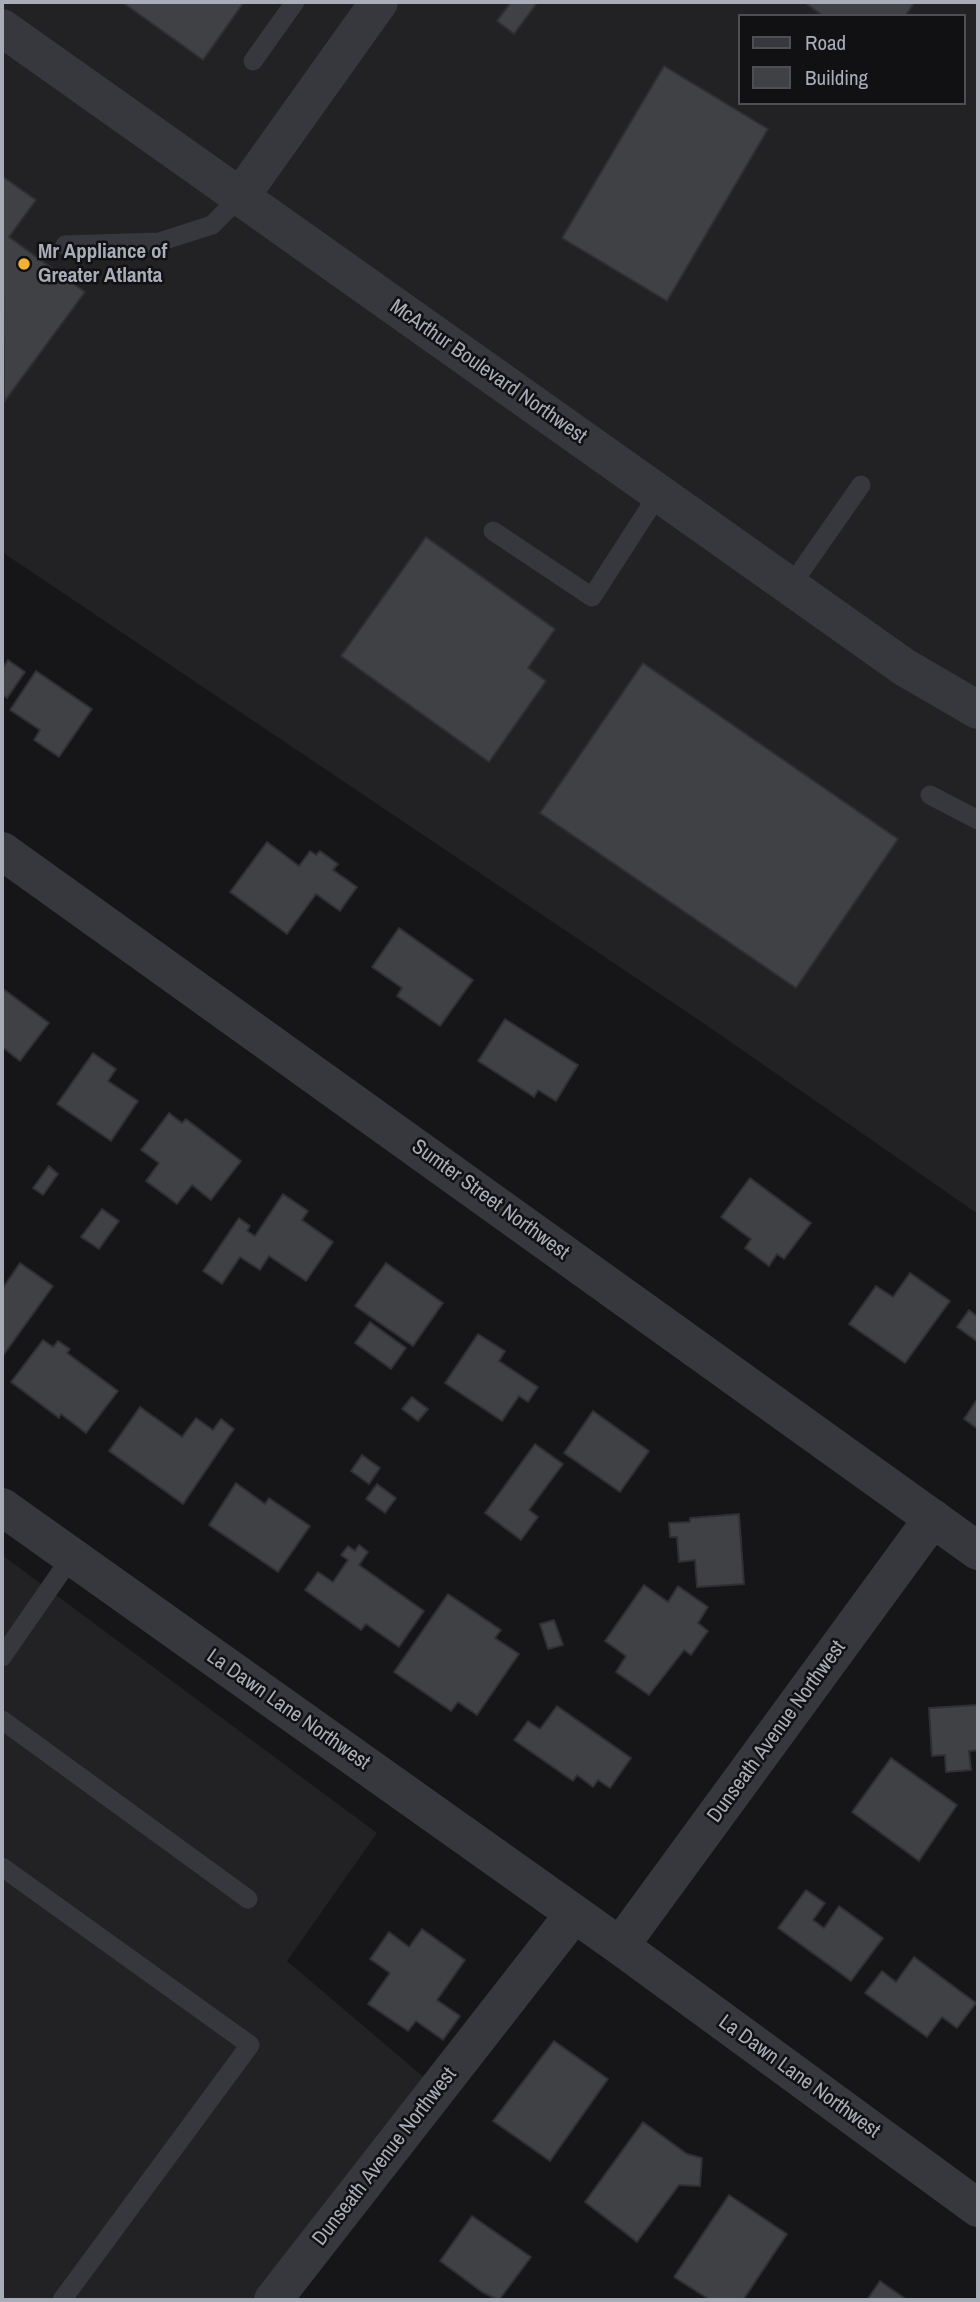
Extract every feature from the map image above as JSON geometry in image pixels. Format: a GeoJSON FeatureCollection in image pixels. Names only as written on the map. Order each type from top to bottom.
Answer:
{"type":"FeatureCollection","features":[{"type":"Feature","properties":{"kind":"street"},"geometry":{"type":"LineString","coordinates":[[240,197],[379,2]]}},
{"type":"Feature","properties":{"kind":"street","name":"McArthur Boulevard Northwest"},"geometry":{"type":"LineString","coordinates":[[2,28],[904,667],[978,710]]}},
{"type":"Feature","properties":{"kind":"street","name":"Sumter Street Northwest"},"geometry":{"type":"LineString","coordinates":[[2,851],[978,1550]]}},
{"type":"Feature","properties":{"kind":"street","name":"La Dawn Lane Northwest"},"geometry":{"type":"LineString","coordinates":[[2,1507],[620,1946],[978,2208]]}},
{"type":"Feature","properties":{"kind":"street","name":"Dunseath Avenue Northwest"},"geometry":{"type":"LineString","coordinates":[[620,1946],[933,1518]]}},
{"type":"Feature","properties":{"kind":"street","name":"Dunseath Avenue Northwest"},"geometry":{"type":"LineString","coordinates":[[273,2300],[574,1914]]}},
{"type":"Feature","properties":{"kind":"lane"},"geometry":{"type":"LineString","coordinates":[[253,61],[295,2]]}},
{"type":"Feature","properties":{"kind":"lane"},"geometry":{"type":"LineString","coordinates":[[65,245],[159,242],[212,225],[240,197]]}},
{"type":"Feature","properties":{"kind":"lane"},"geometry":{"type":"LineString","coordinates":[[790,587],[861,485]]}},
{"type":"Feature","properties":{"kind":"lane"},"geometry":{"type":"LineString","coordinates":[[493,531],[592,597],[659,493]]}},
{"type":"Feature","properties":{"kind":"lane"},"geometry":{"type":"LineString","coordinates":[[930,795],[978,820]]}},
{"type":"Feature","properties":{"kind":"lane"},"geometry":{"type":"LineString","coordinates":[[2,1657],[72,1556]]}},
{"type":"Feature","properties":{"kind":"lane"},"geometry":{"type":"LineString","coordinates":[[2,1720],[248,1899]]}},
{"type":"Feature","properties":{"kind":"lane"},"geometry":{"type":"LineString","coordinates":[[2,1867],[250,2045],[62,2300]]}},
{"type":"Feature","properties":{"kind":"shaded area"},"geometry":{"type":"Polygon","coordinates":[[[2,2],[978,2],[978,1214],[712,1029],[2,552],[2,2]]]}},
{"type":"Feature","properties":{"kind":"shaded area"},"geometry":{"type":"Polygon","coordinates":[[[2,1555],[377,1833],[287,1961],[447,2097],[294,2300],[2,2300],[2,1555]]]}},
{"type":"Feature","properties":{"kind":"building"},"geometry":{"type":"Polygon","coordinates":[[[122,2],[244,2],[203,60],[122,2]]]}},
{"type":"Feature","properties":{"kind":"building"},"geometry":{"type":"Polygon","coordinates":[[[511,2],[537,3],[514,34],[497,21],[511,2]]]}},
{"type":"Feature","properties":{"kind":"building"},"geometry":{"type":"Polygon","coordinates":[[[804,2],[915,2],[906,14],[820,14],[804,2]]]}},
{"type":"Feature","properties":{"kind":"building"},"geometry":{"type":"Polygon","coordinates":[[[664,66],[768,129],[667,301],[562,238],[664,66]]]}},
{"type":"Feature","properties":{"kind":"building","name":"Mr Appliance of Greater Atlanta"},"geometry":{"type":"Polygon","coordinates":[[[2,176],[36,200],[9,237],[85,292],[4,402],[2,176]]]}},
{"type":"Feature","properties":{"kind":"building"},"geometry":{"type":"Polygon","coordinates":[[[426,537],[555,629],[528,668],[546,681],[489,762],[341,656],[426,537]]]}},
{"type":"Feature","properties":{"kind":"building"},"geometry":{"type":"Polygon","coordinates":[[[8,660],[25,672],[7,698],[2,695],[2,669],[8,660]]]}},
{"type":"Feature","properties":{"kind":"building"},"geometry":{"type":"Polygon","coordinates":[[[643,663],[898,839],[796,988],[540,813],[643,663]]]}},
{"type":"Feature","properties":{"kind":"building"},"geometry":{"type":"Polygon","coordinates":[[[36,671],[92,709],[59,757],[34,740],[40,730],[10,710],[36,671]]]}},
{"type":"Feature","properties":{"kind":"building"},"geometry":{"type":"Polygon","coordinates":[[[267,842],[299,866],[310,851],[316,855],[320,851],[338,864],[333,870],[357,887],[340,911],[316,894],[287,934],[230,892],[267,842]]]}},
{"type":"Feature","properties":{"kind":"building"},"geometry":{"type":"Polygon","coordinates":[[[399,928],[473,980],[440,1026],[397,996],[402,988],[372,967],[399,928]]]}},
{"type":"Feature","properties":{"kind":"building"},"geometry":{"type":"Polygon","coordinates":[[[2,988],[49,1023],[20,1061],[2,1047],[2,988]]]}},
{"type":"Feature","properties":{"kind":"building"},"geometry":{"type":"Polygon","coordinates":[[[505,1019],[578,1065],[556,1101],[538,1090],[534,1097],[478,1061],[505,1019]]]}},
{"type":"Feature","properties":{"kind":"building"},"geometry":{"type":"Polygon","coordinates":[[[93,1053],[116,1069],[108,1081],[138,1101],[111,1141],[57,1104],[93,1053]]]}},
{"type":"Feature","properties":{"kind":"building"},"geometry":{"type":"Polygon","coordinates":[[[169,1113],[182,1123],[186,1119],[241,1161],[211,1200],[192,1185],[177,1204],[146,1181],[159,1163],[141,1150],[169,1113]]]}},
{"type":"Feature","properties":{"kind":"building"},"geometry":{"type":"Polygon","coordinates":[[[49,1166],[58,1174],[43,1195],[33,1188],[49,1166]]]}},
{"type":"Feature","properties":{"kind":"building"},"geometry":{"type":"Polygon","coordinates":[[[750,1178],[811,1223],[784,1259],[777,1254],[769,1266],[745,1248],[751,1239],[721,1217],[750,1178]]]}},
{"type":"Feature","properties":{"kind":"building"},"geometry":{"type":"Polygon","coordinates":[[[283,1194],[308,1211],[302,1220],[333,1242],[306,1281],[269,1256],[260,1270],[240,1257],[222,1284],[203,1271],[239,1218],[250,1226],[247,1231],[255,1236],[283,1194]]]}},
{"type":"Feature","properties":{"kind":"building"},"geometry":{"type":"Polygon","coordinates":[[[102,1209],[119,1221],[99,1249],[81,1237],[102,1209]]]}},
{"type":"Feature","properties":{"kind":"building"},"geometry":{"type":"Polygon","coordinates":[[[20,1263],[53,1286],[2,1357],[2,1289],[20,1263]]]}},
{"type":"Feature","properties":{"kind":"building"},"geometry":{"type":"Polygon","coordinates":[[[386,1263],[443,1303],[413,1346],[355,1306],[386,1263]]]}},
{"type":"Feature","properties":{"kind":"building"},"geometry":{"type":"Polygon","coordinates":[[[910,1273],[950,1301],[905,1363],[849,1324],[876,1286],[893,1297],[910,1273]]]}},
{"type":"Feature","properties":{"kind":"building"},"geometry":{"type":"Polygon","coordinates":[[[969,1310],[978,1317],[978,1342],[957,1327],[969,1310]]]}},
{"type":"Feature","properties":{"kind":"building"},"geometry":{"type":"Polygon","coordinates":[[[370,1322],[406,1348],[391,1369],[355,1343],[370,1322]]]}},
{"type":"Feature","properties":{"kind":"building"},"geometry":{"type":"Polygon","coordinates":[[[478,1334],[505,1351],[499,1361],[538,1387],[528,1402],[519,1396],[502,1421],[445,1383],[478,1334]]]}},
{"type":"Feature","properties":{"kind":"building"},"geometry":{"type":"Polygon","coordinates":[[[43,1340],[53,1347],[58,1341],[70,1349],[67,1353],[118,1391],[86,1433],[61,1414],[59,1418],[11,1382],[43,1340]]]}},
{"type":"Feature","properties":{"kind":"building"},"geometry":{"type":"Polygon","coordinates":[[[412,1397],[428,1409],[418,1421],[402,1409],[412,1397]]]}},
{"type":"Feature","properties":{"kind":"building"},"geometry":{"type":"Polygon","coordinates":[[[978,1398],[978,1429],[964,1419],[978,1398]]]}},
{"type":"Feature","properties":{"kind":"building"},"geometry":{"type":"Polygon","coordinates":[[[140,1407],[182,1437],[196,1418],[213,1430],[221,1419],[234,1429],[183,1504],[109,1451],[140,1407]]]}},
{"type":"Feature","properties":{"kind":"building"},"geometry":{"type":"Polygon","coordinates":[[[593,1411],[649,1451],[620,1492],[564,1453],[593,1411]]]}},
{"type":"Feature","properties":{"kind":"building"},"geometry":{"type":"Polygon","coordinates":[[[535,1444],[563,1464],[529,1510],[538,1517],[521,1540],[485,1513],[535,1444]]]}},
{"type":"Feature","properties":{"kind":"building"},"geometry":{"type":"Polygon","coordinates":[[[362,1455],[380,1468],[369,1484],[351,1471],[362,1455]]]}},
{"type":"Feature","properties":{"kind":"building"},"geometry":{"type":"Polygon","coordinates":[[[236,1483],[265,1504],[269,1498],[310,1526],[278,1572],[209,1525],[236,1483]]]}},
{"type":"Feature","properties":{"kind":"building"},"geometry":{"type":"Polygon","coordinates":[[[377,1484],[396,1498],[385,1513],[366,1499],[377,1484]]]}},
{"type":"Feature","properties":{"kind":"building"},"geometry":{"type":"Polygon","coordinates":[[[739,1514],[744,1584],[697,1587],[695,1560],[679,1562],[677,1537],[670,1537],[669,1523],[690,1522],[690,1518],[739,1514]]]}},
{"type":"Feature","properties":{"kind":"building"},"geometry":{"type":"Polygon","coordinates":[[[359,1545],[368,1552],[359,1565],[424,1611],[399,1647],[366,1624],[361,1630],[305,1590],[318,1572],[333,1582],[348,1560],[341,1555],[348,1546],[355,1551],[359,1545]]]}},
{"type":"Feature","properties":{"kind":"building"},"geometry":{"type":"Polygon","coordinates":[[[644,1585],[668,1602],[678,1586],[708,1607],[698,1623],[708,1631],[691,1655],[684,1650],[649,1695],[616,1672],[626,1656],[605,1641],[644,1585]]]}},
{"type":"Feature","properties":{"kind":"building"},"geometry":{"type":"Polygon","coordinates":[[[448,1594],[501,1630],[495,1638],[519,1654],[477,1715],[458,1702],[451,1711],[394,1672],[448,1594]]]}},
{"type":"Feature","properties":{"kind":"building"},"geometry":{"type":"Polygon","coordinates":[[[554,1620],[563,1645],[548,1649],[540,1624],[554,1620]]]}},
{"type":"Feature","properties":{"kind":"building"},"geometry":{"type":"Polygon","coordinates":[[[978,1705],[978,1750],[969,1751],[971,1770],[946,1772],[945,1755],[932,1756],[929,1708],[978,1705]]]}},
{"type":"Feature","properties":{"kind":"building"},"geometry":{"type":"Polygon","coordinates":[[[557,1706],[631,1758],[610,1788],[598,1780],[593,1787],[577,1775],[573,1781],[514,1740],[528,1721],[540,1729],[557,1706]]]}},
{"type":"Feature","properties":{"kind":"building"},"geometry":{"type":"Polygon","coordinates":[[[891,1758],[957,1805],[919,1861],[852,1812],[891,1758]]]}},
{"type":"Feature","properties":{"kind":"building"},"geometry":{"type":"Polygon","coordinates":[[[806,1890],[825,1903],[813,1920],[824,1928],[839,1906],[883,1938],[851,1981],[778,1928],[806,1890]]]}},
{"type":"Feature","properties":{"kind":"building"},"geometry":{"type":"Polygon","coordinates":[[[422,1929],[465,1960],[437,2000],[460,2016],[443,2040],[416,2021],[408,2031],[368,2004],[390,1973],[370,1959],[389,1932],[409,1947],[422,1929]]]}},
{"type":"Feature","properties":{"kind":"building"},"geometry":{"type":"Polygon","coordinates":[[[914,1957],[976,2003],[957,2028],[942,2017],[927,2037],[865,1993],[882,1971],[896,1982],[914,1957]]]}},
{"type":"Feature","properties":{"kind":"building"},"geometry":{"type":"Polygon","coordinates":[[[554,2041],[608,2079],[550,2161],[493,2121],[554,2041]]]}},
{"type":"Feature","properties":{"kind":"building"},"geometry":{"type":"Polygon","coordinates":[[[643,2122],[687,2154],[702,2158],[700,2186],[679,2185],[637,2242],[585,2202],[643,2122]]]}},
{"type":"Feature","properties":{"kind":"building"},"geometry":{"type":"Polygon","coordinates":[[[729,2195],[787,2234],[743,2300],[710,2300],[674,2277],[729,2195]]]}},
{"type":"Feature","properties":{"kind":"building"},"geometry":{"type":"Polygon","coordinates":[[[472,2216],[531,2257],[499,2300],[482,2292],[440,2261],[472,2216]]]}},
{"type":"Feature","properties":{"kind":"building"},"geometry":{"type":"Polygon","coordinates":[[[880,2281],[907,2300],[867,2300],[880,2281]]]}},
{"type":"Feature","properties":{"kind":"place","name":"Mr Appliance of Greater Atlanta"},"geometry":{"type":"Point","coordinates":[24,264]}}]}
